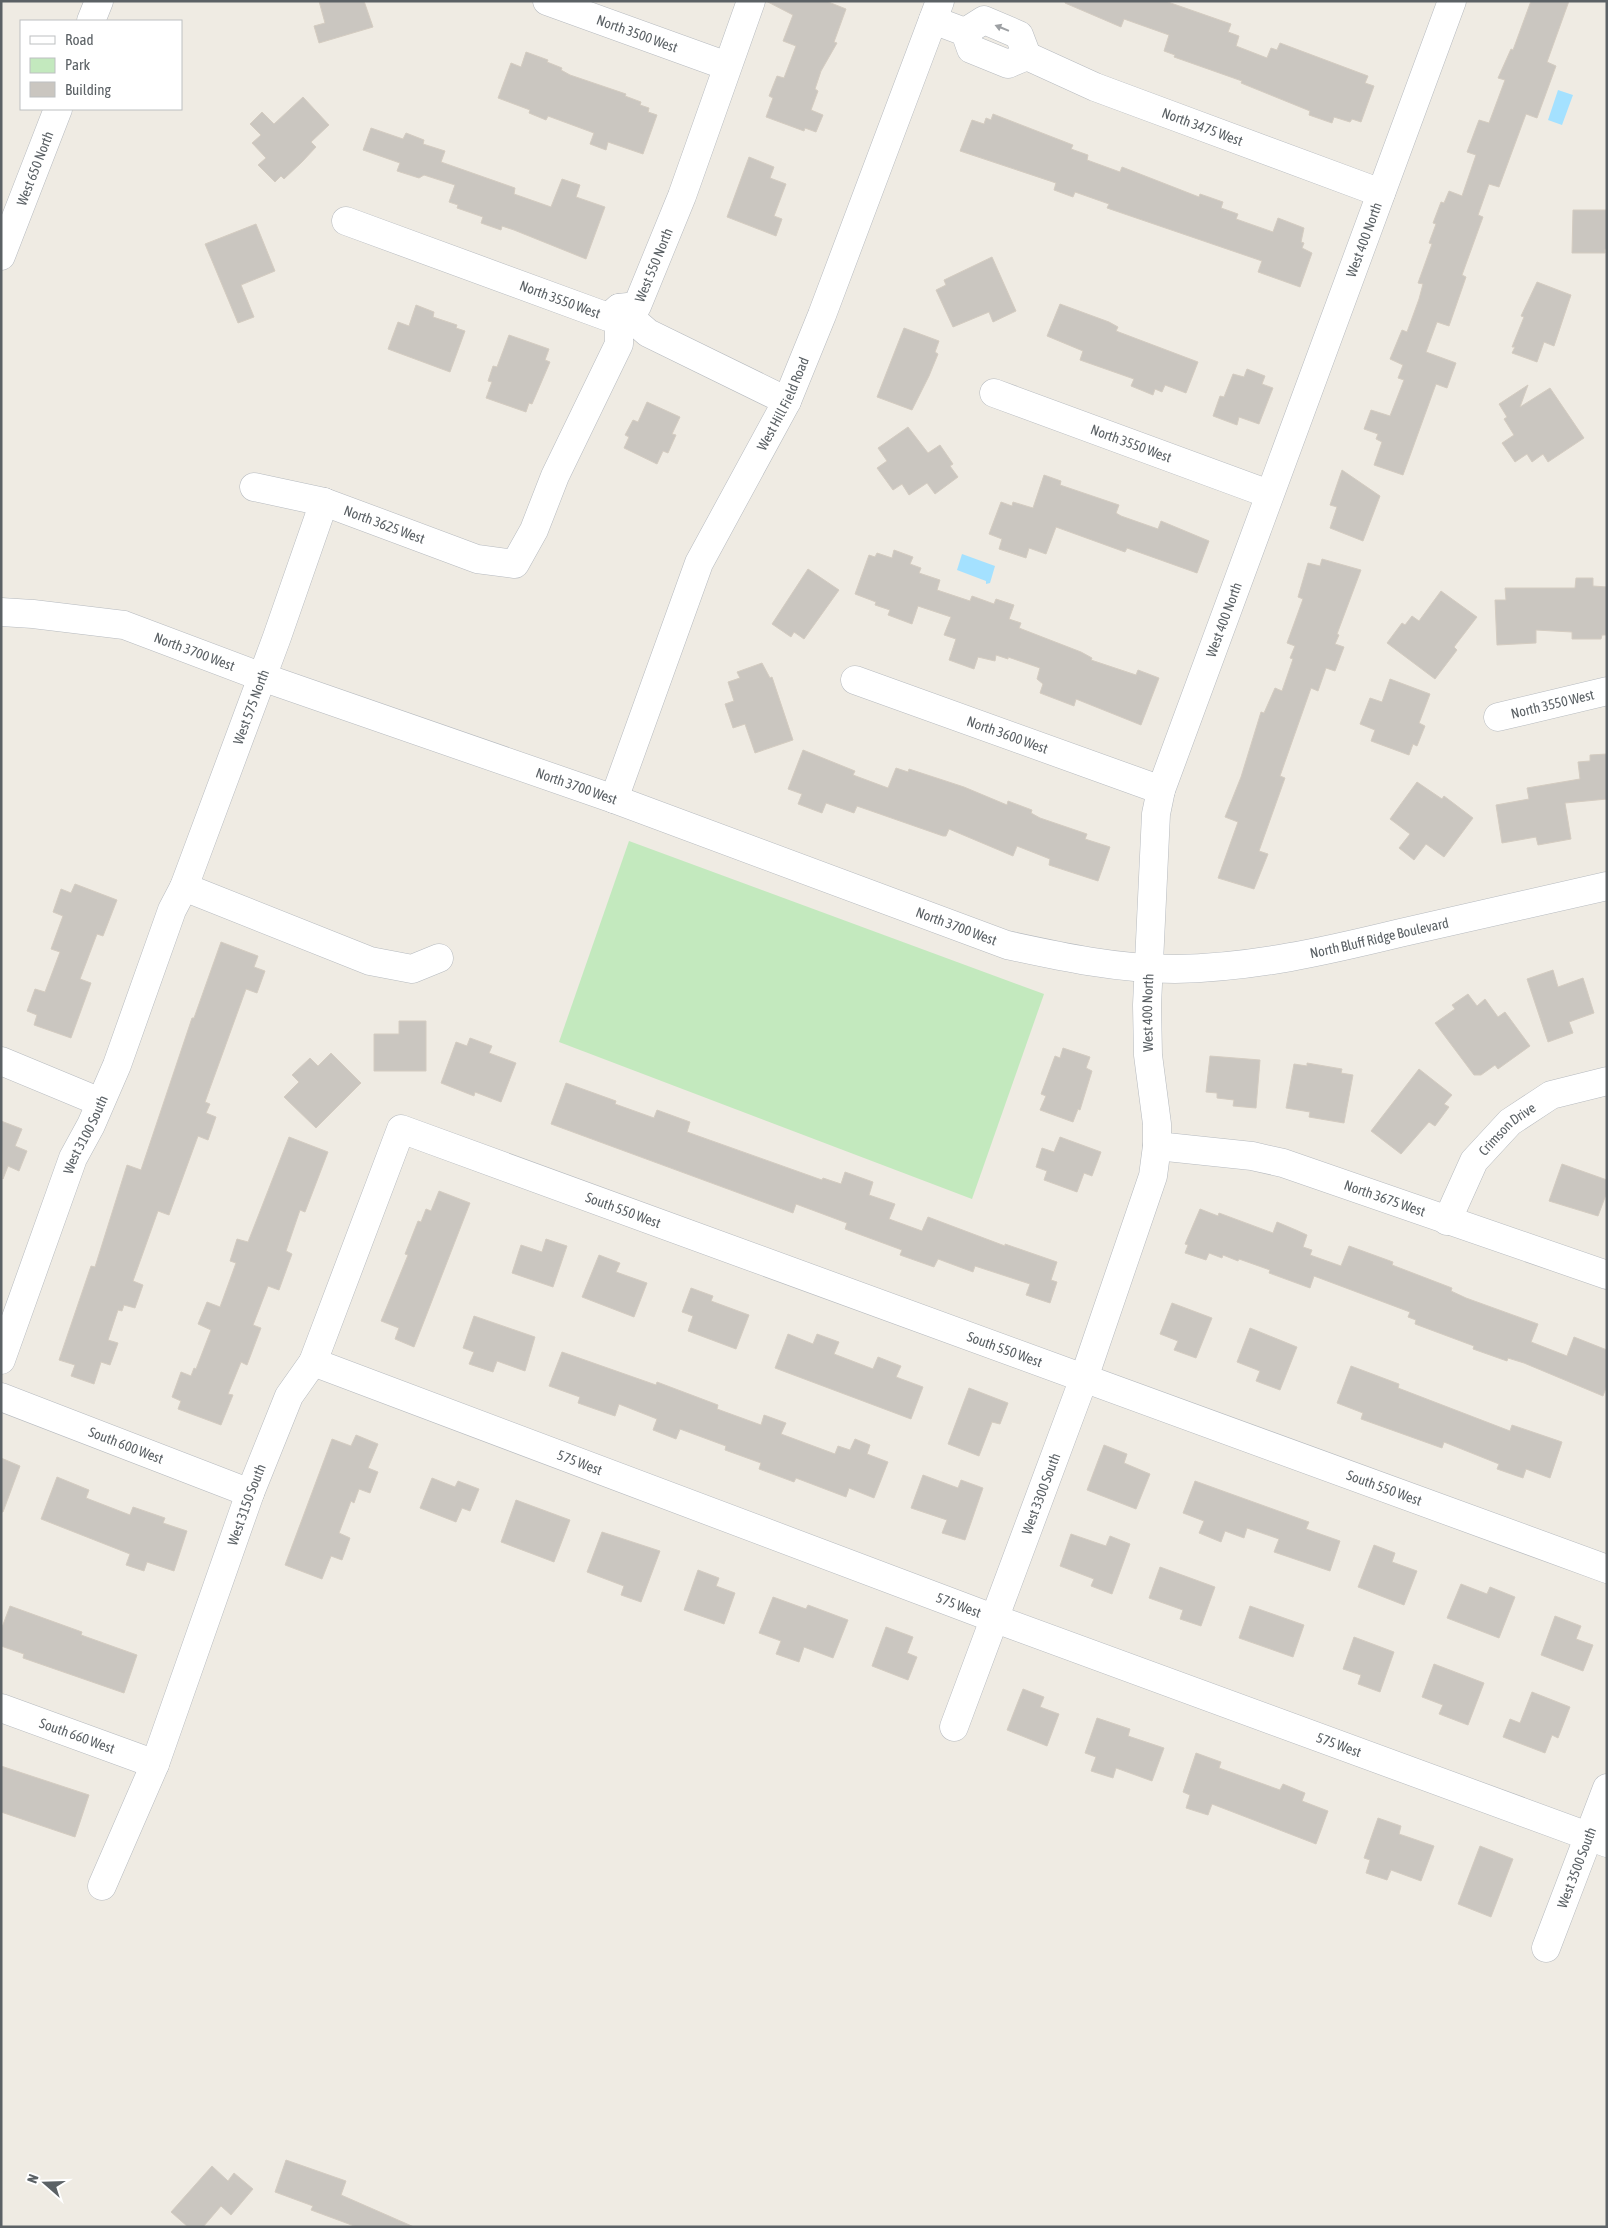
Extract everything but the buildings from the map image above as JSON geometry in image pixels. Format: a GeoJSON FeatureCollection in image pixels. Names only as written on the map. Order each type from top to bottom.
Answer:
{"type":"FeatureCollection","features":[{"type":"Feature","properties":{"kind":"street"},"geometry":{"type":"LineString","coordinates":[[92,20],[99,1]]}},
{"type":"Feature","properties":{"kind":"street","name":"North 3500 West"},"geometry":{"type":"LineString","coordinates":[[547,1],[728,66]]}},
{"type":"Feature","properties":{"kind":"street","name":"West 550 North"},"geometry":{"type":"LineString","coordinates":[[515,564],[534,530],[555,476],[619,344],[620,308],[637,306],[682,196],[751,1]]}},
{"type":"Feature","properties":{"kind":"street","name":"West 400 North"},"geometry":{"type":"LineString","coordinates":[[1122,1260],[1153,1176],[1157,1146],[1157,1124],[1148,1055],[1147,1005],[1156,814],[1161,790],[1452,1]]}},
{"type":"Feature","properties":{"kind":"street","name":"North 3475 West"},"geometry":{"type":"LineString","coordinates":[[936,10],[965,32],[984,20],[1019,35],[1027,56],[1095,87],[1381,194]]}},
{"type":"Feature","properties":{"kind":"street","name":"West Hill Field Road"},"geometry":{"type":"LineString","coordinates":[[614,799],[699,563],[787,400],[822,315],[936,10]]}},
{"type":"Feature","properties":{"kind":"street","name":"West 650 North"},"geometry":{"type":"LineString","coordinates":[[1,256],[58,110]]}},
{"type":"Feature","properties":{"kind":"street","name":"North 3550 West"},"geometry":{"type":"LineString","coordinates":[[346,221],[608,317],[620,308],[648,333],[787,400]]}},
{"type":"Feature","properties":{"kind":"street","name":"North 3550 West"},"geometry":{"type":"LineString","coordinates":[[994,393],[1269,494]]}},
{"type":"Feature","properties":{"kind":"street","name":"North 3625 West"},"geometry":{"type":"LineString","coordinates":[[254,487],[324,502],[477,559],[515,564]]}},
{"type":"Feature","properties":{"kind":"street","name":"West 575 North"},"geometry":{"type":"LineString","coordinates":[[178,898],[262,677],[324,502]]}},
{"type":"Feature","properties":{"kind":"street","name":"North 3700 West"},"geometry":{"type":"LineString","coordinates":[[1,612],[124,625],[262,677],[614,799],[1007,945],[1060,957],[1124,967],[1150,968]]}},
{"type":"Feature","properties":{"kind":"street","name":"North 3600 West"},"geometry":{"type":"LineString","coordinates":[[855,680],[1161,790]]}},
{"type":"Feature","properties":{"kind":"street","name":"North 3550 West"},"geometry":{"type":"LineString","coordinates":[[1498,717],[1607,691]]}},
{"type":"Feature","properties":{"kind":"street","name":"North Bluff Ridge Boulevard"},"geometry":{"type":"LineString","coordinates":[[1150,968],[1176,969],[1242,965],[1313,954],[1607,886]]}},
{"type":"Feature","properties":{"kind":"street"},"geometry":{"type":"LineString","coordinates":[[178,898],[370,960],[412,969],[439,958]]}},
{"type":"Feature","properties":{"kind":"street","name":"West 3100 South"},"geometry":{"type":"LineString","coordinates":[[1,1360],[73,1158],[91,1125],[129,1036],[178,898]]}},
{"type":"Feature","properties":{"kind":"street"},"geometry":{"type":"LineString","coordinates":[[1,1060],[100,1102]]}},
{"type":"Feature","properties":{"kind":"street","name":"Crimson Drive"},"geometry":{"type":"LineString","coordinates":[[1446,1221],[1474,1161],[1510,1122],[1551,1095],[1607,1081]]}},
{"type":"Feature","properties":{"kind":"street","name":"West 3150 South"},"geometry":{"type":"LineString","coordinates":[[102,1886],[155,1764],[250,1493],[289,1396],[313,1362],[400,1129]]}},
{"type":"Feature","properties":{"kind":"street","name":"South 550 West"},"geometry":{"type":"LineString","coordinates":[[400,1129],[1607,1569]]}},
{"type":"Feature","properties":{"kind":"street","name":"North 3675 West"},"geometry":{"type":"LineString","coordinates":[[1157,1146],[1252,1156],[1283,1163],[1446,1221],[1607,1275]]}},
{"type":"Feature","properties":{"kind":"street","name":"West 3300 South"},"geometry":{"type":"LineString","coordinates":[[954,1727],[1084,1378],[1122,1260]]}},
{"type":"Feature","properties":{"kind":"street","name":"575 West"},"geometry":{"type":"LineString","coordinates":[[313,1362],[994,1618],[1598,1840]]}},
{"type":"Feature","properties":{"kind":"street","name":"South 600 West"},"geometry":{"type":"LineString","coordinates":[[1,1397],[250,1493]]}},
{"type":"Feature","properties":{"kind":"street","name":"South 660 West"},"geometry":{"type":"LineString","coordinates":[[1,1708],[155,1764]]}},
{"type":"Feature","properties":{"kind":"street","name":"West 3500 South"},"geometry":{"type":"LineString","coordinates":[[1546,1948],[1598,1840],[1607,1788]]}},
{"type":"Feature","properties":{"kind":"green space"},"geometry":{"type":"Polygon","coordinates":[[[629,841],[1044,994],[972,1199],[559,1042],[629,841]]]}},
{"type":"Feature","properties":{"kind":"water"},"geometry":{"type":"Polygon","coordinates":[[[1558,90],[1573,95],[1562,125],[1548,120],[1558,90]]]}},
{"type":"Feature","properties":{"kind":"water"},"geometry":{"type":"Polygon","coordinates":[[[962,554],[995,566],[990,583],[986,584],[986,581],[957,570],[962,554]]]}}]}
